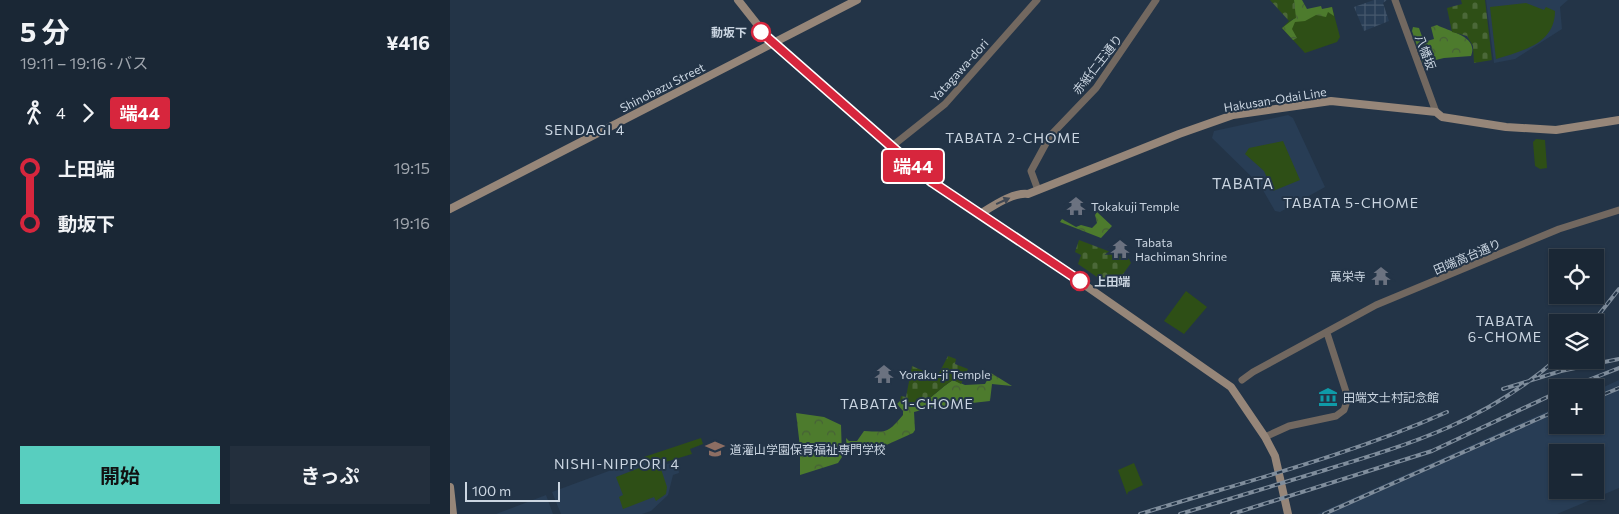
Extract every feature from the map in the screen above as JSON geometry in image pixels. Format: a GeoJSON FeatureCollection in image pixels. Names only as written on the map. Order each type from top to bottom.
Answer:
{"type":"FeatureCollection","features":[{"type":"Feature","properties":{"kind":"main road"},"geometry":{"type":"LineString","coordinates":[[738,0],[772,43],[932,182],[1231,387],[1265,437],[1275,456],[1288,514]]}},
{"type":"Feature","properties":{"kind":"main road","name":"Shinobazu Street"},"geometry":{"type":"LineString","coordinates":[[450,209],[857,0]]}},
{"type":"Feature","properties":{"kind":"main road","name":"Hakusan-Odai Line"},"geometry":{"type":"LineString","coordinates":[[980,214],[1001,202],[1028,194],[1179,134],[1233,115],[1330,100],[1436,112],[1442,117],[1537,130],[1556,130],[1619,120]]}},
{"type":"Feature","properties":{"kind":"main road"},"geometry":{"type":"LineString","coordinates":[[450,487],[453,514]]}},
{"type":"Feature","properties":{"kind":"street","name":"Yatagawa-dori"},"geometry":{"type":"LineString","coordinates":[[891,147],[945,104],[1036,0]]}},
{"type":"Feature","properties":{"kind":"street","name":"赤紙仁王通り"},"geometry":{"type":"LineString","coordinates":[[1038,190],[1031,171],[1041,149],[1050,136],[1096,88],[1156,0]]}},
{"type":"Feature","properties":{"kind":"street","name":"八幡坂"},"geometry":{"type":"LineString","coordinates":[[1395,0],[1436,112]]}},
{"type":"Feature","properties":{"kind":"street","name":"田端高台通り"},"geometry":{"type":"LineString","coordinates":[[1242,380],[1376,305],[1559,229],[1619,210]]}},
{"type":"Feature","properties":{"kind":"street"},"geometry":{"type":"LineString","coordinates":[[1265,437],[1289,426],[1336,416],[1344,410],[1348,398],[1327,333]]}},
{"type":"Feature","properties":{"kind":"shaded area"},"geometry":{"type":"Polygon","coordinates":[[[1374,0],[1387,0],[1383,3],[1389,21],[1364,31],[1354,7],[1374,0]]]}},
{"type":"Feature","properties":{"kind":"shaded area"},"geometry":{"type":"Polygon","coordinates":[[[1486,0],[1568,0],[1560,7],[1562,29],[1515,59],[1494,63],[1486,0]]]}},
{"type":"Feature","properties":{"kind":"shaded area"},"geometry":{"type":"Polygon","coordinates":[[[1288,115],[1293,118],[1325,187],[1280,212],[1275,211],[1260,185],[1212,138],[1214,131],[1288,115]]]}},
{"type":"Feature","properties":{"kind":"shaded area"},"geometry":{"type":"Polygon","coordinates":[[[1619,380],[1619,488],[1604,494],[1604,444],[1549,444],[1549,499],[1593,499],[1557,514],[1317,514],[1549,411],[1549,434],[1604,434],[1604,387],[1619,380]]]}},
{"type":"Feature","properties":{"kind":"shaded area"},"geometry":{"type":"Polygon","coordinates":[[[644,458],[646,463],[652,467],[677,462],[679,473],[673,475],[668,495],[651,511],[642,514],[561,514],[552,492],[644,458]]]}},
{"type":"Feature","properties":{"kind":"shaded area"},"geometry":{"type":"Polygon","coordinates":[[[546,495],[553,514],[496,514],[546,495]]]}},
{"type":"Feature","properties":{"kind":"green space"},"geometry":{"type":"Polygon","coordinates":[[[1270,0],[1294,0],[1296,18],[1289,21],[1270,0]]]}},
{"type":"Feature","properties":{"kind":"green space"},"geometry":{"type":"Polygon","coordinates":[[[1294,0],[1302,0],[1307,9],[1321,6],[1322,9],[1332,7],[1334,16],[1328,12],[1326,17],[1316,15],[1305,21],[1295,22],[1292,29],[1297,38],[1293,40],[1282,28],[1295,18],[1294,0]]]}},
{"type":"Feature","properties":{"kind":"green space"},"geometry":{"type":"Polygon","coordinates":[[[1461,0],[1485,0],[1492,60],[1474,63],[1473,46],[1467,36],[1452,32],[1447,8],[1462,4],[1461,0]]]}},
{"type":"Feature","properties":{"kind":"green space"},"geometry":{"type":"Polygon","coordinates":[[[1526,3],[1544,10],[1546,7],[1555,11],[1554,22],[1543,39],[1526,49],[1496,59],[1490,7],[1526,3]]]}},
{"type":"Feature","properties":{"kind":"green space"},"geometry":{"type":"Polygon","coordinates":[[[1332,7],[1340,37],[1337,42],[1305,53],[1282,28],[1289,21],[1332,7]]]}},
{"type":"Feature","properties":{"kind":"green space"},"geometry":{"type":"Polygon","coordinates":[[[1437,25],[1467,39],[1471,44],[1471,56],[1444,58],[1423,63],[1412,31],[1413,27],[1419,28],[1424,42],[1434,39],[1431,27],[1437,25]]]}},
{"type":"Feature","properties":{"kind":"green space"},"geometry":{"type":"Polygon","coordinates":[[[1536,139],[1545,140],[1547,168],[1540,169],[1535,166],[1533,142],[1536,139]]]}},
{"type":"Feature","properties":{"kind":"green space"},"geometry":{"type":"Polygon","coordinates":[[[1283,141],[1300,180],[1273,191],[1264,171],[1245,154],[1249,148],[1283,141]]]}},
{"type":"Feature","properties":{"kind":"green space"},"geometry":{"type":"Polygon","coordinates":[[[1097,212],[1112,226],[1101,238],[1060,222],[1062,219],[1076,227],[1081,225],[1092,228],[1097,223],[1095,215],[1097,212]]]}},
{"type":"Feature","properties":{"kind":"green space"},"geometry":{"type":"Polygon","coordinates":[[[1079,240],[1129,259],[1131,263],[1113,288],[1078,264],[1081,255],[1075,252],[1079,240]]]}},
{"type":"Feature","properties":{"kind":"green space"},"geometry":{"type":"Polygon","coordinates":[[[1186,291],[1207,307],[1184,334],[1164,321],[1186,291]]]}},
{"type":"Feature","properties":{"kind":"green space"},"geometry":{"type":"Polygon","coordinates":[[[948,356],[956,359],[955,364],[968,369],[961,384],[953,380],[927,400],[915,405],[907,406],[900,401],[901,396],[906,397],[912,366],[937,377],[948,356]]]}},
{"type":"Feature","properties":{"kind":"green space"},"geometry":{"type":"Polygon","coordinates":[[[991,373],[1012,386],[992,384],[990,401],[945,406],[936,404],[933,407],[914,412],[915,430],[913,433],[873,451],[847,451],[846,438],[849,441],[857,441],[864,431],[890,429],[903,415],[903,411],[897,404],[900,401],[907,406],[915,405],[927,400],[953,380],[965,385],[985,384],[991,373]]]}},
{"type":"Feature","properties":{"kind":"green space"},"geometry":{"type":"Polygon","coordinates":[[[796,413],[824,417],[841,425],[842,457],[838,463],[800,475],[800,447],[796,413]]]}},
{"type":"Feature","properties":{"kind":"green space"},"geometry":{"type":"Polygon","coordinates":[[[701,438],[703,444],[690,449],[692,454],[652,466],[646,463],[644,457],[701,438]]]}},
{"type":"Feature","properties":{"kind":"green space"},"geometry":{"type":"Polygon","coordinates":[[[1134,463],[1143,485],[1128,492],[1127,495],[1118,470],[1134,463]]]}},
{"type":"Feature","properties":{"kind":"green space"},"geometry":{"type":"Polygon","coordinates":[[[647,465],[652,468],[660,466],[667,487],[666,494],[656,501],[654,497],[623,509],[619,497],[623,495],[616,477],[647,465]]]}},
{"type":"Feature","properties":{"kind":"railway"},"geometry":{"type":"LineString","coordinates":[[1599,314],[1619,289]]}},
{"type":"Feature","properties":{"kind":"railway"},"geometry":{"type":"LineString","coordinates":[[1503,389],[1561,371],[1619,359]]}},
{"type":"Feature","properties":{"kind":"railway"},"geometry":{"type":"LineString","coordinates":[[1180,514],[1389,450],[1448,428],[1504,398],[1549,365]]}},
{"type":"Feature","properties":{"kind":"railway"},"geometry":{"type":"LineString","coordinates":[[1591,379],[1619,368]]}},
{"type":"Feature","properties":{"kind":"railway"},"geometry":{"type":"LineString","coordinates":[[1604,394],[1619,388]]}},
{"type":"Feature","properties":{"kind":"railway"},"geometry":{"type":"LineString","coordinates":[[1232,514],[1432,451],[1549,396]]}},
{"type":"Feature","properties":{"kind":"railway"},"geometry":{"type":"LineString","coordinates":[[1140,514],[1295,468],[1372,442],[1447,412]]}},
{"type":"Feature","properties":{"kind":"railway"},"geometry":{"type":"LineString","coordinates":[[1324,514],[1549,414]]}},
{"type":"Feature","properties":{"kind":"bus line","name":"端44"},"geometry":{"type":"LineString","coordinates":[[761,32],[924,176],[1080,281]]}},
{"type":"Feature","properties":{"kind":"place","name":"動坂下"},"geometry":{"type":"Point","coordinates":[761,32]}},
{"type":"Feature","properties":{"kind":"place","name":"Tokakuji Temple"},"geometry":{"type":"Point","coordinates":[1076,206]}},
{"type":"Feature","properties":{"kind":"place","name":"Tabata Hachiman Shrine"},"geometry":{"type":"Point","coordinates":[1120,249]}},
{"type":"Feature","properties":{"kind":"place","name":"萬栄寺"},"geometry":{"type":"Point","coordinates":[1381,276]}},
{"type":"Feature","properties":{"kind":"place","name":"上田端"},"geometry":{"type":"Point","coordinates":[1080,281]}},
{"type":"Feature","properties":{"kind":"place","name":"Yoraku-ji Temple"},"geometry":{"type":"Point","coordinates":[884,374]}},
{"type":"Feature","properties":{"kind":"place","name":"田端文士村記念館"},"geometry":{"type":"Point","coordinates":[1328,397]}},
{"type":"Feature","properties":{"kind":"place","name":"道灌山学園保育福祉専門学校"},"geometry":{"type":"Point","coordinates":[715,449]}},
{"type":"Feature","properties":{"kind":"district","name":"SENDAGI 4"},"geometry":{"type":"Point","coordinates":[585,129]}},
{"type":"Feature","properties":{"kind":"district","name":"TABATA 2-CHOME"},"geometry":{"type":"Point","coordinates":[1013,137]}},
{"type":"Feature","properties":{"kind":"district","name":"TABATA"},"geometry":{"type":"Point","coordinates":[1243,183]}},
{"type":"Feature","properties":{"kind":"district","name":"TABATA 5-CHOME"},"geometry":{"type":"Point","coordinates":[1351,202]}},
{"type":"Feature","properties":{"kind":"district","name":"TABATA 6-CHOME"},"geometry":{"type":"Point","coordinates":[1505,328]}},
{"type":"Feature","properties":{"kind":"district","name":"TABATA 1-CHOME"},"geometry":{"type":"Point","coordinates":[907,403]}},
{"type":"Feature","properties":{"kind":"district","name":"NISHI-NIPPORI 4"},"geometry":{"type":"Point","coordinates":[617,463]}}]}
